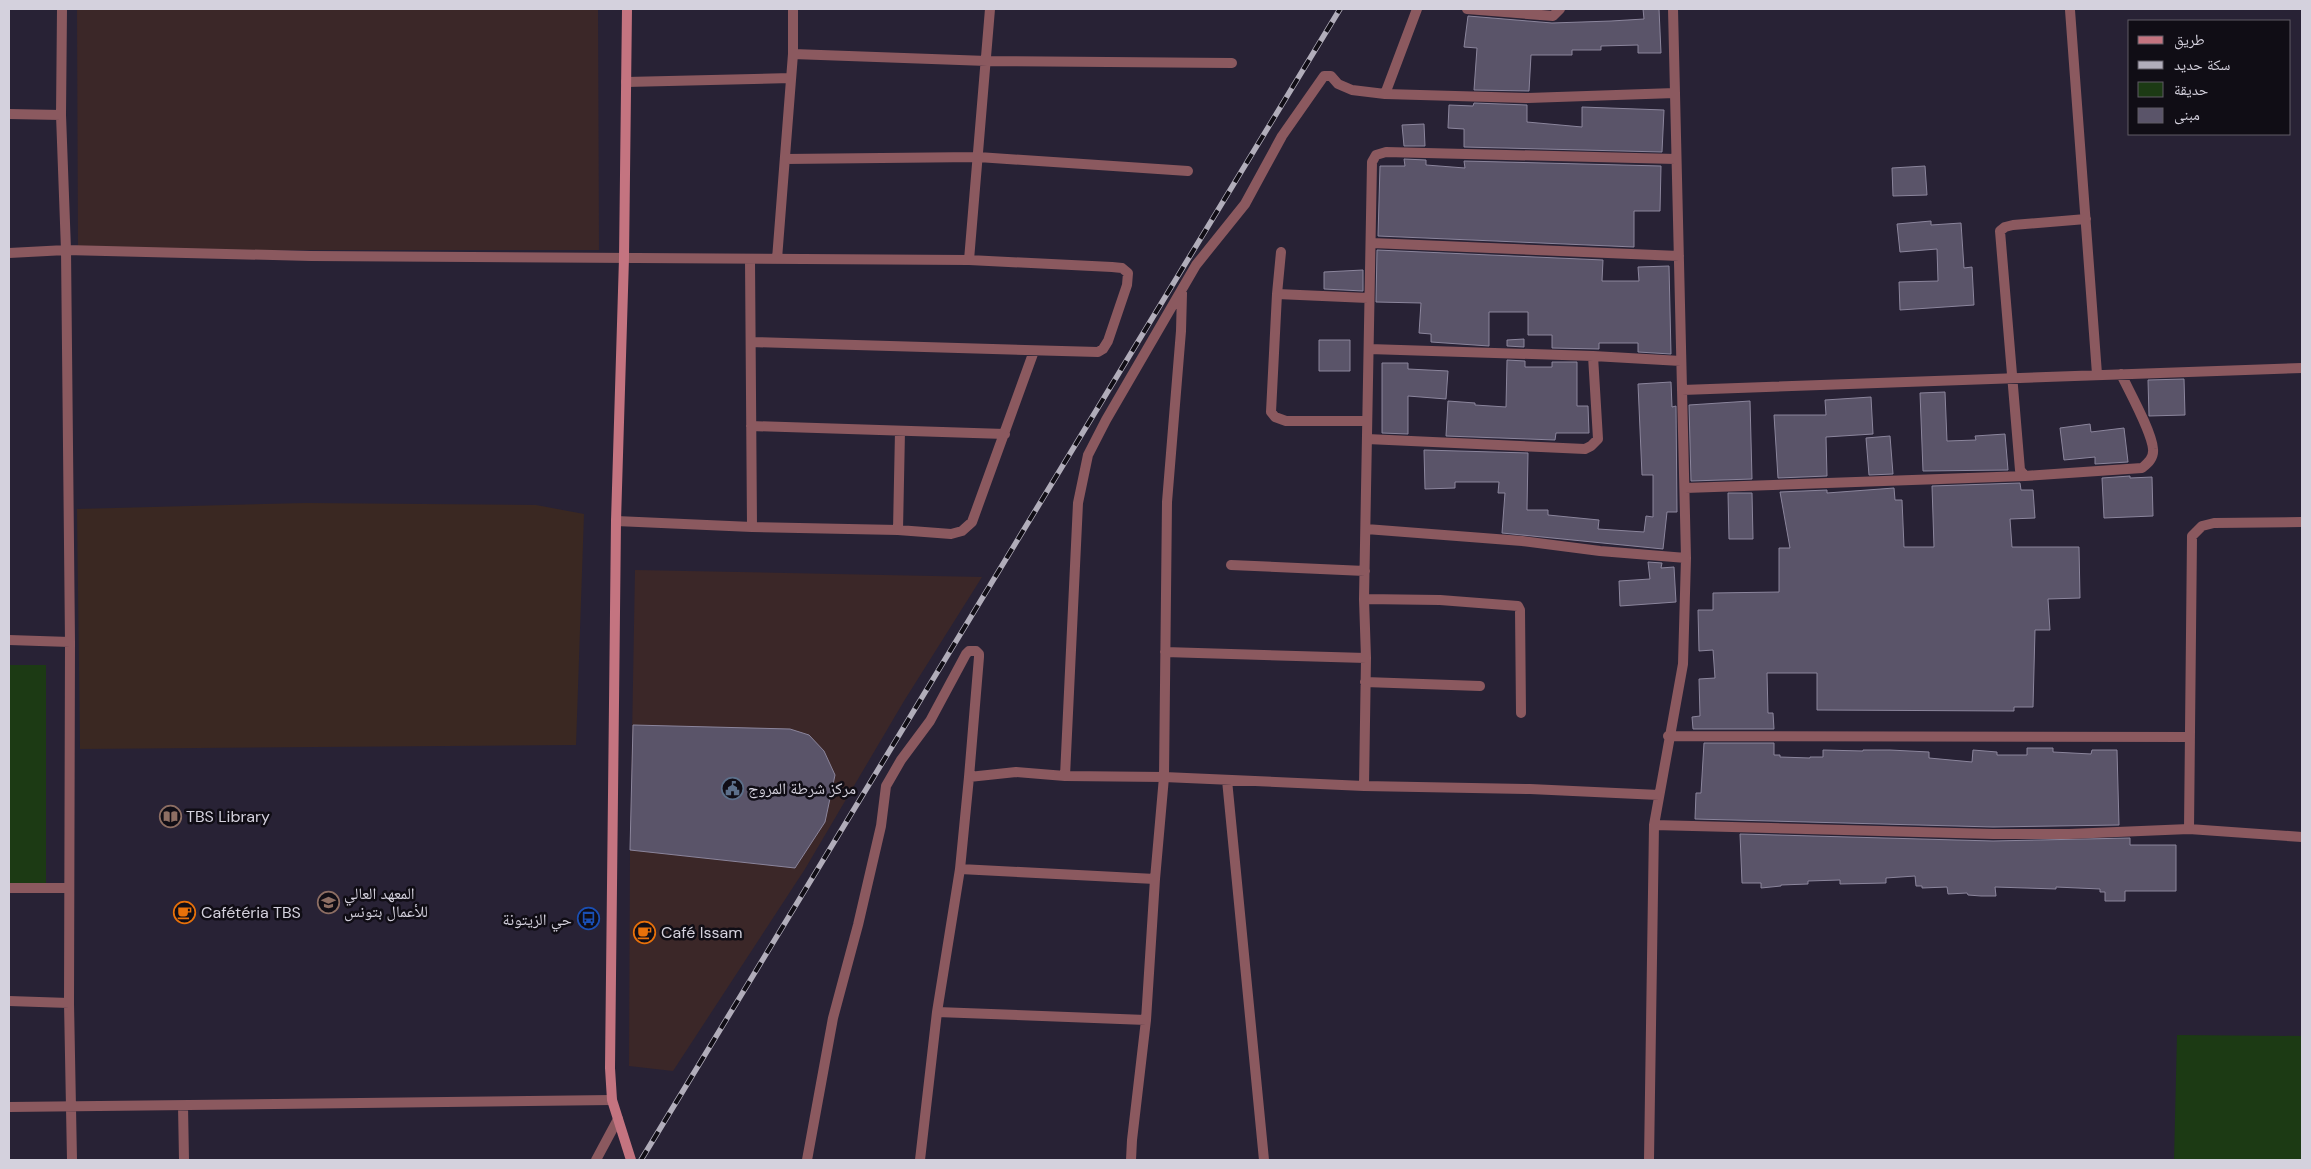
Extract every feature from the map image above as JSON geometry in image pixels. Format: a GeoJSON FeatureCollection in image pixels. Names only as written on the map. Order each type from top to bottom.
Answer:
{"type":"FeatureCollection","features":[{"type":"Feature","properties":{"kind":"street"},"geometry":{"type":"LineString","coordinates":[[62,9],[61,115],[66,250],[70,642],[68,888],[72,1160]]}},
{"type":"Feature","properties":{"kind":"street"},"geometry":{"type":"LineString","coordinates":[[627,9],[624,258],[616,521],[610,1068],[612,1100],[631,1160]]}},
{"type":"Feature","properties":{"kind":"street"},"geometry":{"type":"LineString","coordinates":[[777,258],[794,54],[793,9]]}},
{"type":"Feature","properties":{"kind":"street"},"geometry":{"type":"LineString","coordinates":[[969,260],[990,9]]}},
{"type":"Feature","properties":{"kind":"street"},"geometry":{"type":"LineString","coordinates":[[1385,94],[1417,9]]}},
{"type":"Feature","properties":{"kind":"street"},"geometry":{"type":"LineString","coordinates":[[1467,9],[1553,16],[1560,9]]}},
{"type":"Feature","properties":{"kind":"street"},"geometry":{"type":"LineString","coordinates":[[1649,1160],[1654,825],[1668,736],[1683,664],[1686,558],[1686,488],[1681,361],[1673,9]]}},
{"type":"Feature","properties":{"kind":"street"},"geometry":{"type":"LineString","coordinates":[[2070,10],[2097,374]]}},
{"type":"Feature","properties":{"kind":"street"},"geometry":{"type":"LineString","coordinates":[[794,54],[987,61],[1232,63]]}},
{"type":"Feature","properties":{"kind":"street"},"geometry":{"type":"LineString","coordinates":[[1065,776],[1078,503],[1088,455],[1106,420],[1182,289],[1204,254],[1222,235],[1245,204],[1282,136],[1324,76],[1331,76],[1338,84],[1352,90],[1385,94],[1528,98],[1675,93]]}},
{"type":"Feature","properties":{"kind":"street"},"geometry":{"type":"LineString","coordinates":[[626,82],[791,78]]}},
{"type":"Feature","properties":{"kind":"street"},"geometry":{"type":"LineString","coordinates":[[9,114],[61,115]]}},
{"type":"Feature","properties":{"kind":"street"},"geometry":{"type":"LineString","coordinates":[[1364,786],[1366,658],[1364,599],[1369,348],[1368,298],[1372,243],[1372,162],[1381,153],[1676,159]]}},
{"type":"Feature","properties":{"kind":"street"},"geometry":{"type":"LineString","coordinates":[[785,159],[978,157],[1188,171]]}},
{"type":"Feature","properties":{"kind":"street"},"geometry":{"type":"LineString","coordinates":[[2026,476],[2020,470],[2000,231],[2005,227],[2013,225],[2086,219]]}},
{"type":"Feature","properties":{"kind":"street"},"geometry":{"type":"LineString","coordinates":[[1372,243],[1679,256]]}},
{"type":"Feature","properties":{"kind":"street"},"geometry":{"type":"LineString","coordinates":[[9,252],[66,250],[302,256],[969,260],[1112,267],[1122,268],[1128,272],[1127,285],[1108,341],[1102,349],[1090,352],[751,342]]}},
{"type":"Feature","properties":{"kind":"street"},"geometry":{"type":"LineString","coordinates":[[1281,252],[1271,406],[1275,418],[1286,421],[1367,421]]}},
{"type":"Feature","properties":{"kind":"street"},"geometry":{"type":"LineString","coordinates":[[750,260],[752,527]]}},
{"type":"Feature","properties":{"kind":"street"},"geometry":{"type":"LineString","coordinates":[[1132,1160],[1132,1140],[1146,1020],[1155,878],[1164,777],[1167,502],[1181,331],[1182,289]]}},
{"type":"Feature","properties":{"kind":"street"},"geometry":{"type":"LineString","coordinates":[[1277,294],[1368,298]]}},
{"type":"Feature","properties":{"kind":"street"},"geometry":{"type":"LineString","coordinates":[[1369,348],[1681,361]]}},
{"type":"Feature","properties":{"kind":"street"},"geometry":{"type":"LineString","coordinates":[[616,521],[752,527],[898,530],[951,534],[962,531],[972,522],[1034,351]]}},
{"type":"Feature","properties":{"kind":"street"},"geometry":{"type":"LineString","coordinates":[[1367,439],[1585,449],[1592,446],[1598,439],[1593,356]]}},
{"type":"Feature","properties":{"kind":"street"},"geometry":{"type":"LineString","coordinates":[[1682,390],[2302,368]]}},
{"type":"Feature","properties":{"kind":"street"},"geometry":{"type":"LineString","coordinates":[[1686,488],[2026,476],[2142,468],[2150,462],[2153,450],[2150,437],[2121,374]]}},
{"type":"Feature","properties":{"kind":"street"},"geometry":{"type":"LineString","coordinates":[[751,426],[1005,434]]}},
{"type":"Feature","properties":{"kind":"street"},"geometry":{"type":"LineString","coordinates":[[898,530],[900,431]]}},
{"type":"Feature","properties":{"kind":"street"},"geometry":{"type":"LineString","coordinates":[[2189,829],[2192,536],[2202,526],[2214,523],[2302,522]]}},
{"type":"Feature","properties":{"kind":"street"},"geometry":{"type":"LineString","coordinates":[[1366,529],[1522,541],[1600,551],[1686,558]]}},
{"type":"Feature","properties":{"kind":"street"},"geometry":{"type":"LineString","coordinates":[[1231,565],[1365,571]]}},
{"type":"Feature","properties":{"kind":"street"},"geometry":{"type":"LineString","coordinates":[[1364,599],[1440,600],[1518,606],[1520,610],[1521,712]]}},
{"type":"Feature","properties":{"kind":"street"},"geometry":{"type":"LineString","coordinates":[[9,640],[70,642]]}},
{"type":"Feature","properties":{"kind":"street"},"geometry":{"type":"LineString","coordinates":[[807,1160],[832,1018],[858,925],[881,826],[886,786],[901,760],[930,721],[966,654],[974,650],[979,657],[960,869],[937,1012],[920,1160]]}},
{"type":"Feature","properties":{"kind":"street"},"geometry":{"type":"LineString","coordinates":[[1165,652],[1366,658]]}},
{"type":"Feature","properties":{"kind":"street"},"geometry":{"type":"LineString","coordinates":[[1365,682],[1480,686]]}},
{"type":"Feature","properties":{"kind":"street"},"geometry":{"type":"LineString","coordinates":[[1668,736],[2190,738]]}},
{"type":"Feature","properties":{"kind":"street"},"geometry":{"type":"LineString","coordinates":[[969,776],[1016,772],[1065,776],[1164,777],[1364,786],[1530,789],[1658,794]]}},
{"type":"Feature","properties":{"kind":"street"},"geometry":{"type":"LineString","coordinates":[[1227,780],[1264,1160]]}},
{"type":"Feature","properties":{"kind":"street"},"geometry":{"type":"LineString","coordinates":[[1654,825],[1993,834],[2069,834],[2189,829],[2302,837]]}},
{"type":"Feature","properties":{"kind":"street"},"geometry":{"type":"LineString","coordinates":[[960,869],[1155,878]]}},
{"type":"Feature","properties":{"kind":"street"},"geometry":{"type":"LineString","coordinates":[[9,888],[68,888]]}},
{"type":"Feature","properties":{"kind":"street"},"geometry":{"type":"LineString","coordinates":[[9,1001],[69,1003]]}},
{"type":"Feature","properties":{"kind":"street"},"geometry":{"type":"LineString","coordinates":[[937,1012],[1146,1020]]}},
{"type":"Feature","properties":{"kind":"street"},"geometry":{"type":"LineString","coordinates":[[9,1107],[612,1100]]}},
{"type":"Feature","properties":{"kind":"street"},"geometry":{"type":"LineString","coordinates":[[183,1106],[184,1160]]}},
{"type":"Feature","properties":{"kind":"street"},"geometry":{"type":"LineString","coordinates":[[596,1160],[618,1120]]}},
{"type":"Feature","properties":{"kind":"shaded area"},"geometry":{"type":"Polygon","coordinates":[[[77,9],[598,9],[599,250],[78,250],[77,9]]]}},
{"type":"Feature","properties":{"kind":"shaded area"},"geometry":{"type":"Polygon","coordinates":[[[306,503],[536,505],[584,514],[576,745],[80,749],[77,509],[306,503]]]}},
{"type":"Feature","properties":{"kind":"shaded area"},"geometry":{"type":"Polygon","coordinates":[[[635,570],[982,577],[904,701],[805,869],[673,1071],[629,1066],[630,850],[635,570]]]}},
{"type":"Feature","properties":{"kind":"green space"},"geometry":{"type":"Polygon","coordinates":[[[9,665],[46,665],[46,884],[9,884],[9,665]]]}},
{"type":"Feature","properties":{"kind":"green space"},"geometry":{"type":"Polygon","coordinates":[[[2177,1035],[2302,1036],[2302,1160],[2174,1160],[2177,1035]]]}},
{"type":"Feature","properties":{"kind":"building"},"geometry":{"type":"Polygon","coordinates":[[[1643,9],[1659,9],[1661,53],[1638,53],[1638,45],[1601,46],[1601,50],[1572,50],[1572,55],[1531,55],[1529,91],[1474,90],[1477,48],[1464,47],[1468,16],[1552,23],[1611,21],[1644,19],[1643,9]]]}},
{"type":"Feature","properties":{"kind":"building"},"geometry":{"type":"Polygon","coordinates":[[[1474,103],[1527,105],[1527,122],[1582,127],[1582,107],[1664,110],[1662,152],[1464,147],[1464,129],[1448,128],[1449,105],[1473,106],[1474,103]]]}},
{"type":"Feature","properties":{"kind":"building"},"geometry":{"type":"Polygon","coordinates":[[[1424,124],[1425,146],[1404,146],[1402,125],[1424,124]]]}},
{"type":"Feature","properties":{"kind":"building"},"geometry":{"type":"Polygon","coordinates":[[[1404,159],[1426,160],[1426,165],[1465,168],[1464,161],[1661,166],[1660,211],[1634,211],[1634,247],[1378,236],[1380,166],[1405,166],[1404,159]]]}},
{"type":"Feature","properties":{"kind":"building"},"geometry":{"type":"Polygon","coordinates":[[[1925,166],[1927,195],[1893,196],[1892,168],[1925,166]]]}},
{"type":"Feature","properties":{"kind":"building"},"geometry":{"type":"Polygon","coordinates":[[[1931,221],[1931,225],[1961,223],[1964,268],[1972,267],[1974,305],[1900,310],[1899,282],[1938,281],[1937,249],[1900,252],[1897,224],[1931,221]]]}},
{"type":"Feature","properties":{"kind":"building"},"geometry":{"type":"Polygon","coordinates":[[[1377,250],[1603,260],[1602,281],[1639,281],[1638,267],[1669,266],[1671,354],[1638,352],[1638,343],[1599,343],[1599,349],[1552,348],[1552,335],[1528,335],[1528,312],[1489,312],[1489,346],[1431,342],[1431,334],[1419,333],[1421,303],[1376,302],[1377,250]]]}},
{"type":"Feature","properties":{"kind":"building"},"geometry":{"type":"Polygon","coordinates":[[[1363,270],[1363,291],[1324,289],[1324,272],[1363,270]]]}},
{"type":"Feature","properties":{"kind":"building"},"geometry":{"type":"Polygon","coordinates":[[[1524,339],[1524,347],[1507,346],[1507,340],[1524,339]]]}},
{"type":"Feature","properties":{"kind":"building"},"geometry":{"type":"Polygon","coordinates":[[[1319,340],[1350,340],[1350,371],[1319,371],[1319,340]]]}},
{"type":"Feature","properties":{"kind":"building"},"geometry":{"type":"Polygon","coordinates":[[[1507,360],[1525,361],[1525,367],[1552,367],[1552,362],[1577,362],[1577,406],[1588,406],[1589,433],[1556,433],[1555,440],[1446,436],[1448,401],[1506,407],[1507,360]]]}},
{"type":"Feature","properties":{"kind":"building"},"geometry":{"type":"Polygon","coordinates":[[[1382,363],[1408,363],[1408,369],[1448,371],[1446,399],[1408,396],[1408,434],[1382,433],[1382,363]]]}},
{"type":"Feature","properties":{"kind":"building"},"geometry":{"type":"Polygon","coordinates":[[[2184,379],[2185,415],[2149,416],[2148,380],[2184,379]]]}},
{"type":"Feature","properties":{"kind":"building"},"geometry":{"type":"Polygon","coordinates":[[[1671,382],[1672,407],[1676,406],[1677,512],[1667,512],[1663,549],[1502,533],[1505,493],[1498,493],[1499,482],[1455,482],[1455,488],[1425,489],[1424,450],[1528,453],[1527,510],[1548,510],[1548,515],[1599,520],[1598,529],[1644,532],[1646,516],[1653,517],[1653,475],[1642,475],[1638,384],[1671,382]]]}},
{"type":"Feature","properties":{"kind":"building"},"geometry":{"type":"Polygon","coordinates":[[[1945,392],[1947,441],[1976,440],[1975,436],[2005,434],[2008,470],[1923,471],[1920,393],[1945,392]]]}},
{"type":"Feature","properties":{"kind":"building"},"geometry":{"type":"Polygon","coordinates":[[[1871,397],[1873,434],[1826,437],[1827,476],[1778,478],[1774,415],[1826,415],[1825,400],[1871,397]]]}},
{"type":"Feature","properties":{"kind":"building"},"geometry":{"type":"Polygon","coordinates":[[[1750,401],[1752,479],[1691,481],[1689,405],[1750,401]]]}},
{"type":"Feature","properties":{"kind":"building"},"geometry":{"type":"Polygon","coordinates":[[[2090,424],[2091,432],[2124,428],[2128,462],[2095,464],[2095,457],[2064,460],[2060,428],[2090,424]]]}},
{"type":"Feature","properties":{"kind":"building"},"geometry":{"type":"Polygon","coordinates":[[[1890,436],[1893,474],[1869,475],[1866,438],[1890,436]]]}},
{"type":"Feature","properties":{"kind":"building"},"geometry":{"type":"Polygon","coordinates":[[[2130,476],[2130,478],[2152,477],[2153,516],[2104,518],[2102,478],[2130,476]]]}},
{"type":"Feature","properties":{"kind":"building"},"geometry":{"type":"Polygon","coordinates":[[[2020,483],[2021,490],[2033,490],[2035,518],[2010,519],[2012,547],[2079,547],[2080,598],[2048,599],[2050,630],[2035,630],[2033,707],[2014,707],[2014,711],[1817,710],[1817,673],[1767,673],[1768,713],[1773,713],[1774,729],[1693,729],[1692,717],[1700,716],[1699,679],[1715,678],[1713,650],[1699,651],[1698,610],[1713,610],[1713,593],[1779,592],[1779,548],[1790,548],[1780,492],[1827,490],[1827,493],[1894,488],[1895,500],[1902,500],[1904,547],[1934,547],[1932,486],[2020,483]]]}},
{"type":"Feature","properties":{"kind":"building"},"geometry":{"type":"Polygon","coordinates":[[[1728,493],[1752,493],[1753,539],[1729,539],[1728,493]]]}},
{"type":"Feature","properties":{"kind":"building"},"geometry":{"type":"Polygon","coordinates":[[[1648,562],[1662,563],[1661,568],[1674,567],[1676,602],[1620,606],[1619,581],[1650,579],[1648,562]]]}},
{"type":"Feature","properties":{"kind":"building","name":"مركز شرطة المروج"},"geometry":{"type":"Polygon","coordinates":[[[633,725],[790,729],[809,735],[824,751],[835,775],[825,822],[795,868],[630,850],[633,725]]]}},
{"type":"Feature","properties":{"kind":"building"},"geometry":{"type":"Polygon","coordinates":[[[1704,743],[1774,743],[1774,755],[1780,755],[1780,757],[1823,757],[1823,750],[1890,750],[1929,752],[1929,758],[1972,762],[1973,750],[1997,752],[1997,755],[2027,755],[2027,748],[2053,748],[2053,752],[2091,754],[2092,750],[2117,750],[2119,825],[1993,827],[1695,819],[1696,793],[1701,793],[1704,743]]]}},
{"type":"Feature","properties":{"kind":"building"},"geometry":{"type":"Polygon","coordinates":[[[1740,834],[1993,841],[2130,838],[2130,845],[2176,845],[2176,891],[2125,891],[2125,901],[2105,901],[2105,892],[2100,892],[2100,889],[2056,887],[2056,889],[1995,887],[1996,896],[1981,896],[1968,895],[1967,893],[1948,894],[1947,887],[1922,888],[1922,886],[1916,886],[1915,876],[1886,878],[1886,883],[1840,884],[1840,880],[1808,881],[1808,884],[1761,888],[1761,883],[1742,883],[1740,834]]]}},
{"type":"Feature","properties":{"kind":"railway"},"geometry":{"type":"LineString","coordinates":[[641,1160],[1340,9]]}},
{"type":"Feature","properties":{"kind":"place","name":"مركز شرطة المروج"},"geometry":{"type":"Point","coordinates":[732,788]}},
{"type":"Feature","properties":{"kind":"place","name":"TBS Library"},"geometry":{"type":"Point","coordinates":[170,816]}},
{"type":"Feature","properties":{"kind":"place","name":"المعهد العالي للأعمال بتونس"},"geometry":{"type":"Point","coordinates":[328,902]}},
{"type":"Feature","properties":{"kind":"place","name":"Cafétéria TBS"},"geometry":{"type":"Point","coordinates":[185,912]}},
{"type":"Feature","properties":{"kind":"place","name":"حي الزيتونة"},"geometry":{"type":"Point","coordinates":[588,919]}},
{"type":"Feature","properties":{"kind":"place","name":"Café Issam"},"geometry":{"type":"Point","coordinates":[645,932]}}]}
